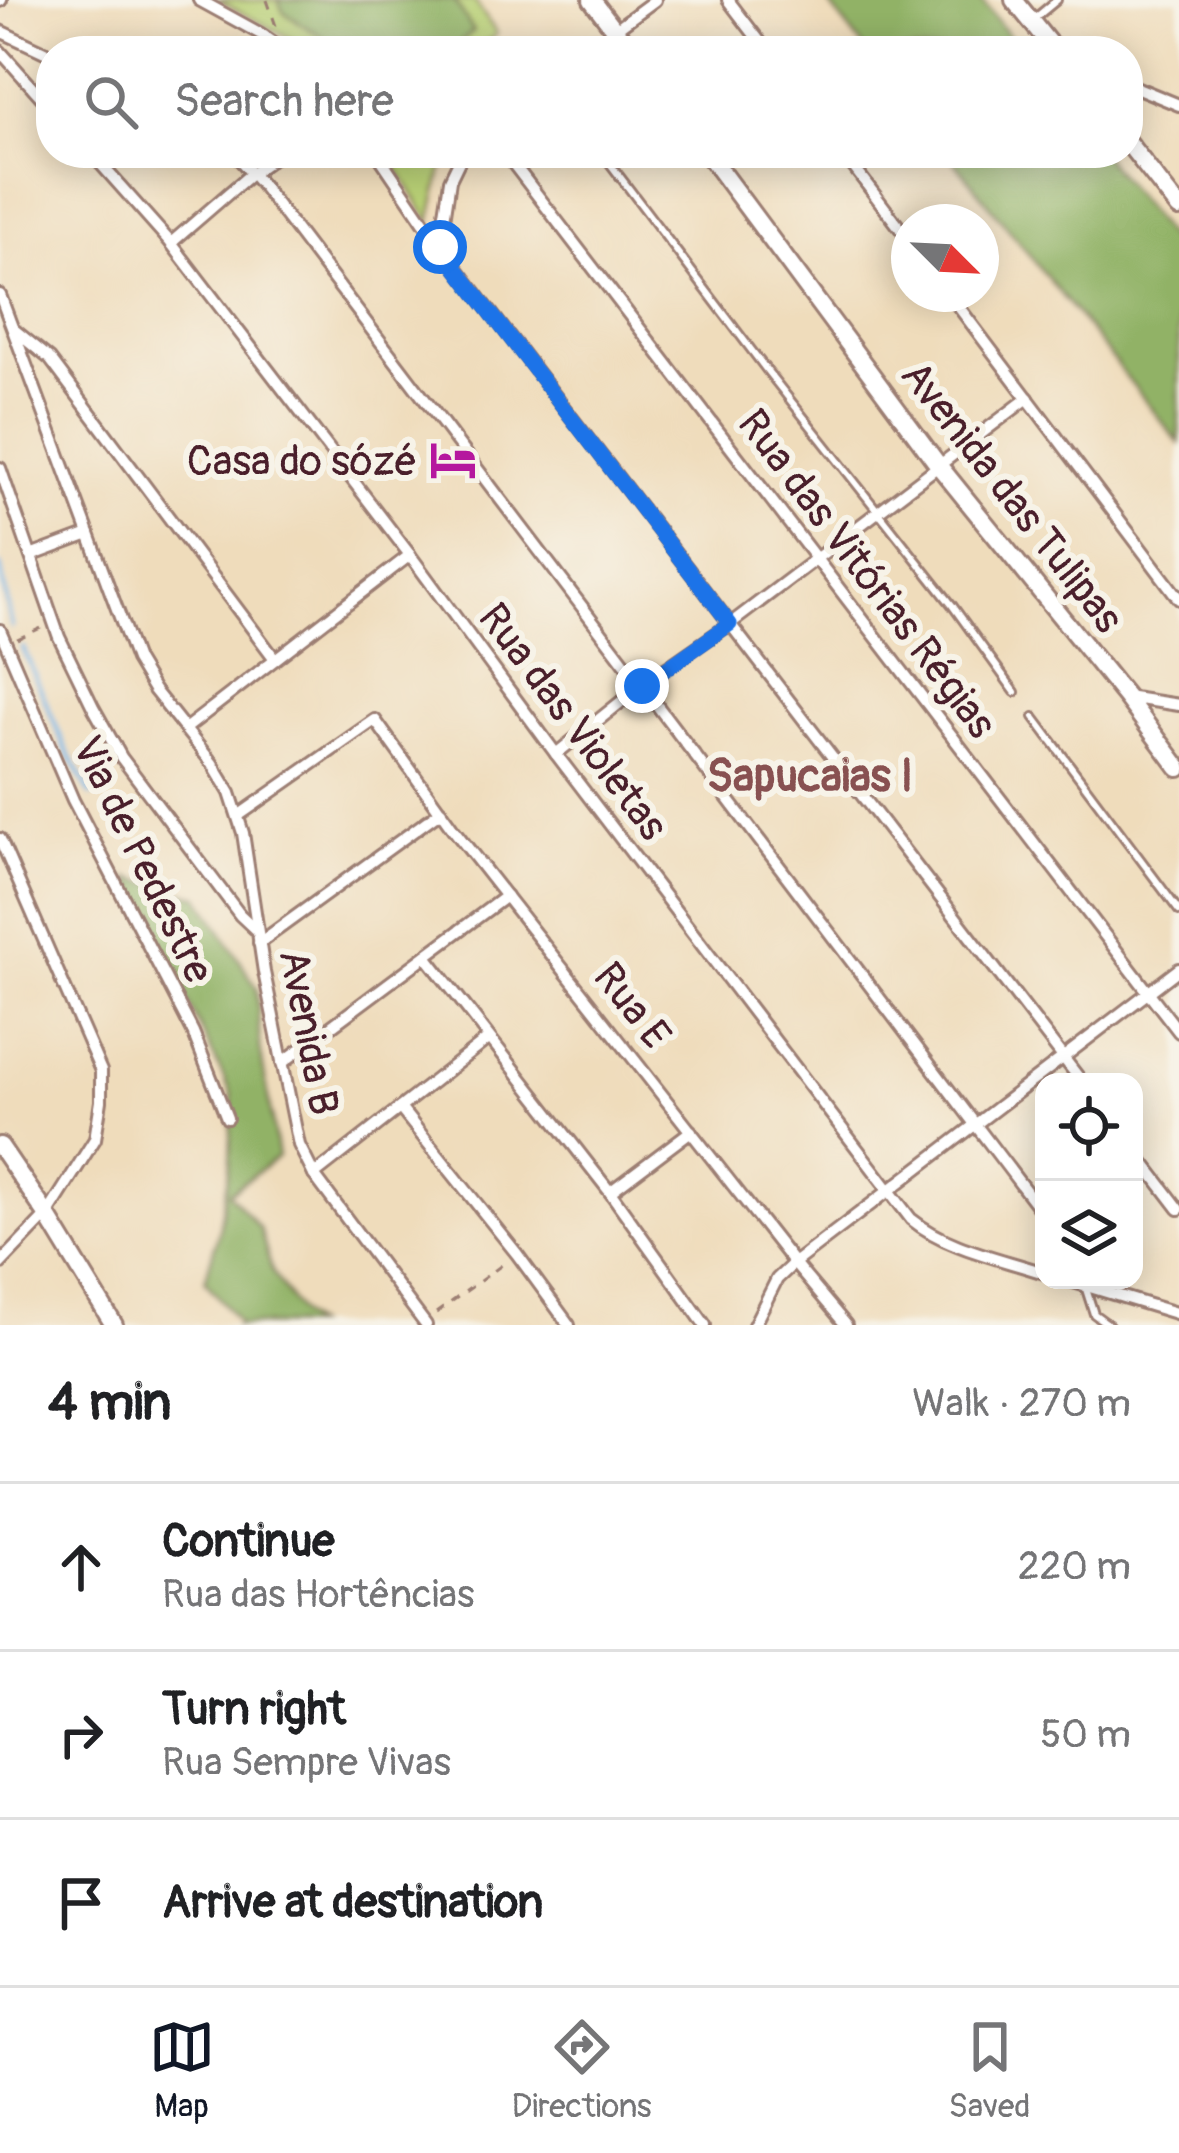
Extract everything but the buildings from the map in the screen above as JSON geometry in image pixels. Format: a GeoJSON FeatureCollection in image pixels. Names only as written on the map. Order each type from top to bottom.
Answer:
{"type":"FeatureCollection","features":[{"type":"Feature","properties":{"kind":"street"},"geometry":{"type":"LineString","coordinates":[[199,0],[260,36]]}},
{"type":"Feature","properties":{"kind":"street"},"geometry":{"type":"LineString","coordinates":[[592,0],[621,36]]}},
{"type":"Feature","properties":{"kind":"street"},"geometry":{"type":"LineString","coordinates":[[607,36],[656,0]]}},
{"type":"Feature","properties":{"kind":"street"},"geometry":{"type":"LineString","coordinates":[[728,0],[755,36]]}},
{"type":"Feature","properties":{"kind":"street"},"geometry":{"type":"LineString","coordinates":[[1014,0],[1043,36]]}},
{"type":"Feature","properties":{"kind":"street"},"geometry":{"type":"LineString","coordinates":[[0,31],[36,48]]}},
{"type":"Feature","properties":{"kind":"street"},"geometry":{"type":"LineString","coordinates":[[0,51],[36,91]]}},
{"type":"Feature","properties":{"kind":"street"},"geometry":{"type":"LineString","coordinates":[[1143,90],[1179,105]]}},
{"type":"Feature","properties":{"kind":"street"},"geometry":{"type":"LineString","coordinates":[[1143,162],[1179,208]]}},
{"type":"Feature","properties":{"kind":"street","name":"Rua das Violetas"},"geometry":{"type":"LineString","coordinates":[[104,168],[171,242],[911,1219],[946,1241],[1035,1270]]}},
{"type":"Feature","properties":{"kind":"street"},"geometry":{"type":"LineString","coordinates":[[248,168],[1035,1203]]}},
{"type":"Feature","properties":{"kind":"street"},"geometry":{"type":"LineString","coordinates":[[171,242],[259,168]]}},
{"type":"Feature","properties":{"kind":"street"},"geometry":{"type":"LineString","coordinates":[[387,168],[440,247],[1075,1073]]}},
{"type":"Feature","properties":{"kind":"street"},"geometry":{"type":"LineString","coordinates":[[440,247],[456,168]]}},
{"type":"Feature","properties":{"kind":"street","name":"Rua das Vitórias Régias"},"geometry":{"type":"LineString","coordinates":[[516,168],[1179,1033]]}},
{"type":"Feature","properties":{"kind":"street","name":"Avenida das Tulipas"},"geometry":{"type":"LineString","coordinates":[[718,168],[939,466],[1179,768]]}},
{"type":"Feature","properties":{"kind":"street"},"geometry":{"type":"LineString","coordinates":[[854,168],[891,216]]}},
{"type":"Feature","properties":{"kind":"street","name":"Avenida B"},"geometry":{"type":"LineString","coordinates":[[0,295],[136,661],[212,763],[230,793],[244,832],[258,937],[298,1144],[314,1175],[424,1323]]}},
{"type":"Feature","properties":{"kind":"street"},"geometry":{"type":"LineString","coordinates":[[963,312],[1179,599]]}},
{"type":"Feature","properties":{"kind":"street"},"geometry":{"type":"LineString","coordinates":[[13,329],[50,358],[275,659]]}},
{"type":"Feature","properties":{"kind":"street"},"geometry":{"type":"LineString","coordinates":[[556,754],[1028,398]]}},
{"type":"Feature","properties":{"kind":"street"},"geometry":{"type":"LineString","coordinates":[[0,468],[53,622],[92,707],[121,758],[258,937],[440,811]]}},
{"type":"Feature","properties":{"kind":"street"},"geometry":{"type":"LineString","coordinates":[[33,555],[89,534]]}},
{"type":"Feature","properties":{"kind":"street"},"geometry":{"type":"LineString","coordinates":[[185,729],[410,556]]}},
{"type":"Feature","properties":{"kind":"street","name":"Via de Pedestre"},"geometry":{"type":"LineString","coordinates":[[0,630],[73,800],[193,1031],[227,1118]]}},
{"type":"Feature","properties":{"kind":"street"},"geometry":{"type":"LineString","coordinates":[[1126,697],[1179,706]]}},
{"type":"Feature","properties":{"kind":"street","name":"Rua E"},"geometry":{"type":"LineString","coordinates":[[238,816],[375,720],[506,896],[847,1325]]}},
{"type":"Feature","properties":{"kind":"street"},"geometry":{"type":"LineString","coordinates":[[0,839],[101,1071],[95,1139],[46,1215],[0,1264]]}},
{"type":"Feature","properties":{"kind":"street"},"geometry":{"type":"LineString","coordinates":[[282,1063],[506,896]]}},
{"type":"Feature","properties":{"kind":"street"},"geometry":{"type":"LineString","coordinates":[[426,956],[610,1192],[705,1325]]}},
{"type":"Feature","properties":{"kind":"street"},"geometry":{"type":"LineString","coordinates":[[754,1325],[777,1279],[794,1263],[1179,969]]}},
{"type":"Feature","properties":{"kind":"street"},"geometry":{"type":"LineString","coordinates":[[314,1175],[489,1038]]}},
{"type":"Feature","properties":{"kind":"street"},"geometry":{"type":"LineString","coordinates":[[400,1108],[569,1325]]}},
{"type":"Feature","properties":{"kind":"street"},"geometry":{"type":"LineString","coordinates":[[610,1192],[691,1131]]}},
{"type":"Feature","properties":{"kind":"street"},"geometry":{"type":"LineString","coordinates":[[0,1147],[114,1325]]}},
{"type":"Feature","properties":{"kind":"street"},"geometry":{"type":"LineString","coordinates":[[1143,1162],[1179,1209]]}},
{"type":"Feature","properties":{"kind":"street"},"geometry":{"type":"LineString","coordinates":[[1102,1289],[1179,1314]]}},
{"type":"Feature","properties":{"kind":"lane"},"geometry":{"type":"LineString","coordinates":[[1031,21],[1057,0]]}},
{"type":"Feature","properties":{"kind":"lane"},"geometry":{"type":"LineString","coordinates":[[614,168],[1015,692]]}},
{"type":"Feature","properties":{"kind":"lane"},"geometry":{"type":"LineString","coordinates":[[1034,717],[1179,911]]}},
{"type":"Feature","properties":{"kind":"lane"},"geometry":{"type":"LineString","coordinates":[[1093,1289],[1094,1315],[1109,1325]]}},
{"type":"Feature","properties":{"kind":"path"},"geometry":{"type":"LineString","coordinates":[[267,0],[280,36]]}},
{"type":"Feature","properties":{"kind":"path"},"geometry":{"type":"LineString","coordinates":[[6,644],[53,622]]}},
{"type":"Feature","properties":{"kind":"path"},"geometry":{"type":"LineString","coordinates":[[424,1323],[517,1254]]}},
{"type":"Feature","properties":{"kind":"green space"},"geometry":{"type":"Polygon","coordinates":[[[217,0],[474,0],[497,34],[494,36],[285,36],[217,0]]]}},
{"type":"Feature","properties":{"kind":"green space"},"geometry":{"type":"Polygon","coordinates":[[[278,0],[454,0],[473,31],[467,36],[321,36],[283,12],[278,0]]]}},
{"type":"Feature","properties":{"kind":"green space"},"geometry":{"type":"Polygon","coordinates":[[[826,0],[981,0],[1009,36],[854,36],[826,0]]]}},
{"type":"Feature","properties":{"kind":"green space"},"geometry":{"type":"Polygon","coordinates":[[[397,168],[442,168],[430,222],[397,168]]]}},
{"type":"Feature","properties":{"kind":"green space"},"geometry":{"type":"Polygon","coordinates":[[[960,168],[1113,168],[1179,251],[1179,443],[999,217],[999,204],[989,204],[960,168]]]}},
{"type":"Feature","properties":{"kind":"green space"},"geometry":{"type":"Polygon","coordinates":[[[129,878],[199,896],[257,988],[260,1048],[278,1157],[229,1193],[260,1229],[272,1271],[313,1325],[236,1325],[205,1281],[230,1162],[232,1095],[129,878]]]}},
{"type":"Feature","properties":{"kind":"waterway"},"geometry":{"type":"LineString","coordinates":[[0,566],[12,627]]}},
{"type":"Feature","properties":{"kind":"waterway"},"geometry":{"type":"LineString","coordinates":[[23,648],[91,795]]}},
{"type":"Feature","properties":{"kind":"place","name":"Casa do sózé"},"geometry":{"type":"Point","coordinates":[453,460]}},
{"type":"Feature","properties":{"kind":"district","name":"Sapucaias I"},"geometry":{"type":"Point","coordinates":[810,775]}},
{"type":"Feature","properties":{"kind":"route"},"geometry":{"type":"LineString","coordinates":[[440,247],[730,624],[642,686]]}}]}
